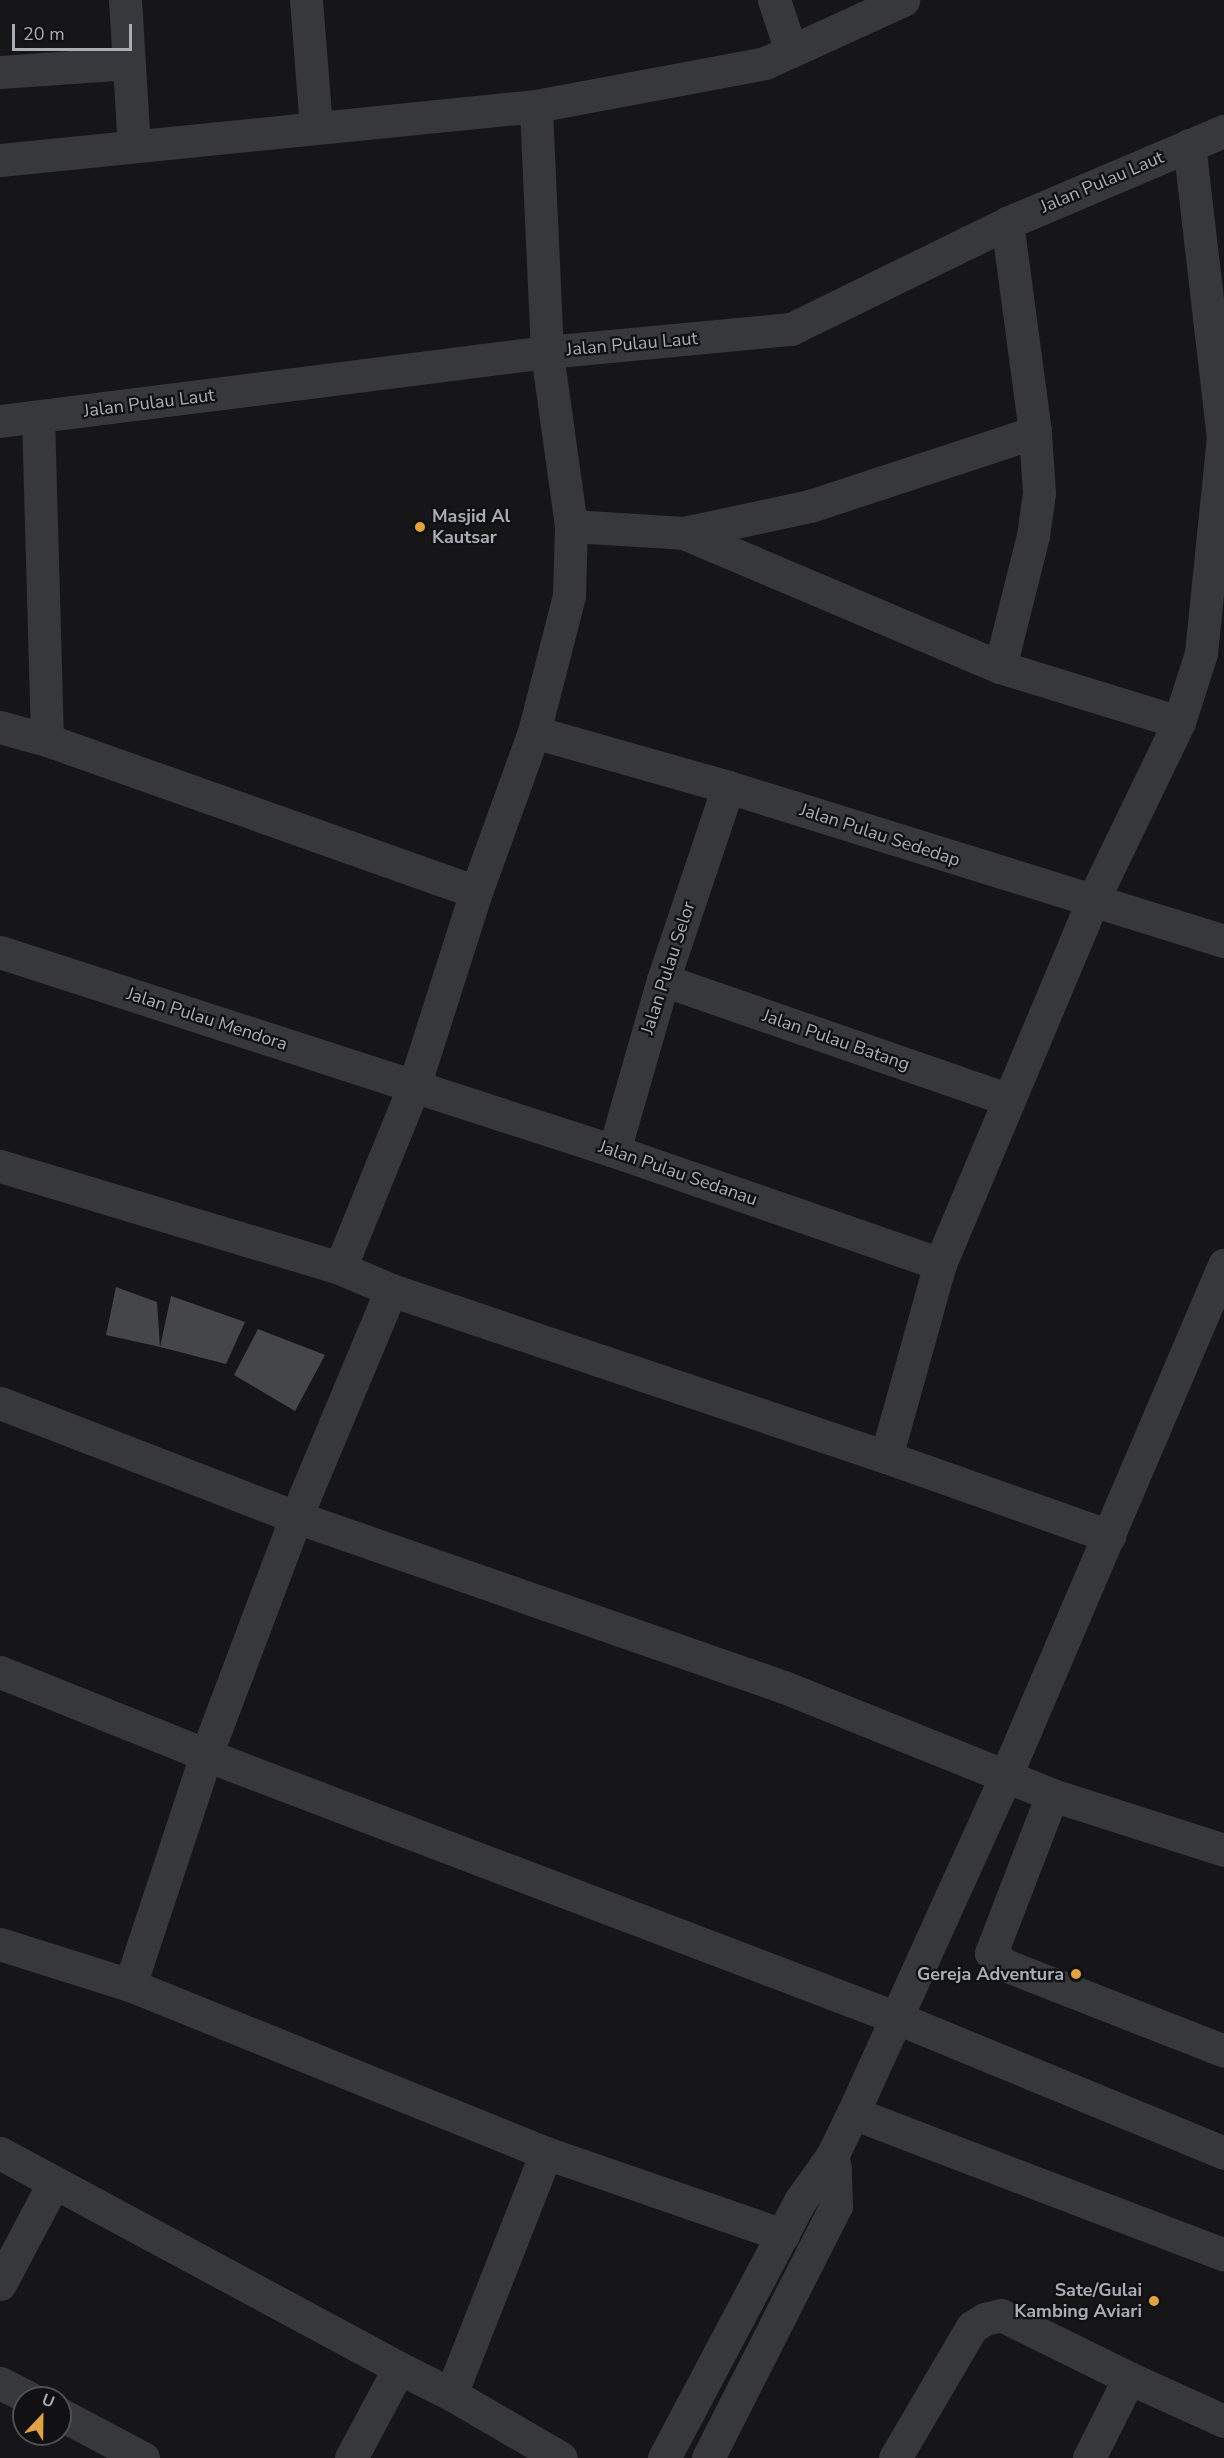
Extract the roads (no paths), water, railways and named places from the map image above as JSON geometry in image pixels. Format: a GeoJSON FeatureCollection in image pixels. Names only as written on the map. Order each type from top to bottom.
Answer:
{"type":"FeatureCollection","features":[{"type":"Feature","properties":{"kind":"street"},"geometry":{"type":"LineString","coordinates":[[125,0],[134,146]]}},
{"type":"Feature","properties":{"kind":"street"},"geometry":{"type":"LineString","coordinates":[[306,0],[316,126]]}},
{"type":"Feature","properties":{"kind":"street"},"geometry":{"type":"LineString","coordinates":[[774,0],[791,51]]}},
{"type":"Feature","properties":{"kind":"street"},"geometry":{"type":"LineString","coordinates":[[0,160],[316,126],[536,106],[765,63],[903,0]]}},
{"type":"Feature","properties":{"kind":"street"},"geometry":{"type":"LineString","coordinates":[[0,72],[129,63]]}},
{"type":"Feature","properties":{"kind":"street"},"geometry":{"type":"LineString","coordinates":[[340,1269],[414,1086],[476,892],[534,732],[569,596],[571,526],[547,352],[536,106]]}},
{"type":"Feature","properties":{"kind":"street","name":"Jalan Pulau Laut"},"geometry":{"type":"LineString","coordinates":[[0,421],[547,352],[791,329],[1007,223],[1224,131]]}},
{"type":"Feature","properties":{"kind":"street"},"geometry":{"type":"LineString","coordinates":[[886,1457],[940,1264],[1092,902],[1179,722],[1201,653],[1223,438],[1189,145]]}},
{"type":"Feature","properties":{"kind":"street"},"geometry":{"type":"LineString","coordinates":[[1000,667],[1037,514],[1039,493],[1035,432],[1007,223]]}},
{"type":"Feature","properties":{"kind":"street"},"geometry":{"type":"LineString","coordinates":[[38,417],[47,740]]}},
{"type":"Feature","properties":{"kind":"street"},"geometry":{"type":"LineString","coordinates":[[571,526],[684,533],[810,506],[1035,432]]}},
{"type":"Feature","properties":{"kind":"street"},"geometry":{"type":"LineString","coordinates":[[684,533],[1000,667],[1179,722]]}},
{"type":"Feature","properties":{"kind":"street"},"geometry":{"type":"LineString","coordinates":[[0,727],[47,740],[476,892]]}},
{"type":"Feature","properties":{"kind":"street","name":"Jalan Pulau Sededap"},"geometry":{"type":"LineString","coordinates":[[534,732],[728,787],[1092,902],[1224,941]]}},
{"type":"Feature","properties":{"kind":"street","name":"Jalan Pulau Selor"},"geometry":{"type":"LineString","coordinates":[[614,1151],[663,980],[728,787]]}},
{"type":"Feature","properties":{"kind":"street","name":"Jalan Pulau Mendora"},"geometry":{"type":"LineString","coordinates":[[0,952],[414,1086]]}},
{"type":"Feature","properties":{"kind":"street","name":"Jalan Pulau Batang"},"geometry":{"type":"LineString","coordinates":[[663,980],[1009,1100]]}},
{"type":"Feature","properties":{"kind":"street","name":"Jalan Pulau Sedanau"},"geometry":{"type":"LineString","coordinates":[[414,1086],[614,1151],[940,1264]]}},
{"type":"Feature","properties":{"kind":"street"},"geometry":{"type":"LineString","coordinates":[[0,1166],[340,1269],[391,1290],[886,1457],[1109,1536]]}},
{"type":"Feature","properties":{"kind":"street"},"geometry":{"type":"LineString","coordinates":[[664,2458],[800,2201],[832,2156],[853,2113],[1006,1775],[1221,1278]]}},
{"type":"Feature","properties":{"kind":"street"},"geometry":{"type":"LineString","coordinates":[[130,1985],[206,1755],[296,1517],[391,1290]]}},
{"type":"Feature","properties":{"kind":"street"},"geometry":{"type":"LineString","coordinates":[[0,1403],[296,1517],[784,1687],[1052,1795],[1224,1850]]}},
{"type":"Feature","properties":{"kind":"street"},"geometry":{"type":"LineString","coordinates":[[0,1672],[206,1755],[897,2018],[1224,2152]]}},
{"type":"Feature","properties":{"kind":"street"},"geometry":{"type":"LineString","coordinates":[[1052,1795],[992,1953],[1005,1965],[1224,2051]]}},
{"type":"Feature","properties":{"kind":"street"},"geometry":{"type":"LineString","coordinates":[[0,1944],[130,1985],[546,2153],[783,2235]]}},
{"type":"Feature","properties":{"kind":"street"},"geometry":{"type":"LineString","coordinates":[[853,2113],[1224,2255]]}},
{"type":"Feature","properties":{"kind":"street"},"geometry":{"type":"LineString","coordinates":[[0,2153],[451,2394],[561,2458]]}},
{"type":"Feature","properties":{"kind":"street"},"geometry":{"type":"LineString","coordinates":[[451,2394],[546,2153]]}},
{"type":"Feature","properties":{"kind":"street"},"geometry":{"type":"LineString","coordinates":[[708,2458],[836,2206],[835,2168],[832,2156]]}},
{"type":"Feature","properties":{"kind":"street"},"geometry":{"type":"LineString","coordinates":[[0,2284],[54,2182]]}},
{"type":"Feature","properties":{"kind":"street"},"geometry":{"type":"LineString","coordinates":[[895,2458],[972,2327],[985,2319],[1001,2315],[1129,2378],[1224,2421]]}},
{"type":"Feature","properties":{"kind":"street"},"geometry":{"type":"LineString","coordinates":[[351,2458],[399,2368]]}},
{"type":"Feature","properties":{"kind":"street"},"geometry":{"type":"LineString","coordinates":[[1089,2458],[1129,2378]]}},
{"type":"Feature","properties":{"kind":"street"},"geometry":{"type":"LineString","coordinates":[[72,2420],[142,2458]]}},
{"type":"Feature","properties":{"kind":"place","name":"Masjid Al Kautsar"},"geometry":{"type":"Point","coordinates":[420,527]}},
{"type":"Feature","properties":{"kind":"place","name":"Gereja Adventura"},"geometry":{"type":"Point","coordinates":[1076,1974]}},
{"type":"Feature","properties":{"kind":"place","name":"Sate/Gulai Kambing Aviari"},"geometry":{"type":"Point","coordinates":[1154,2301]}}]}
